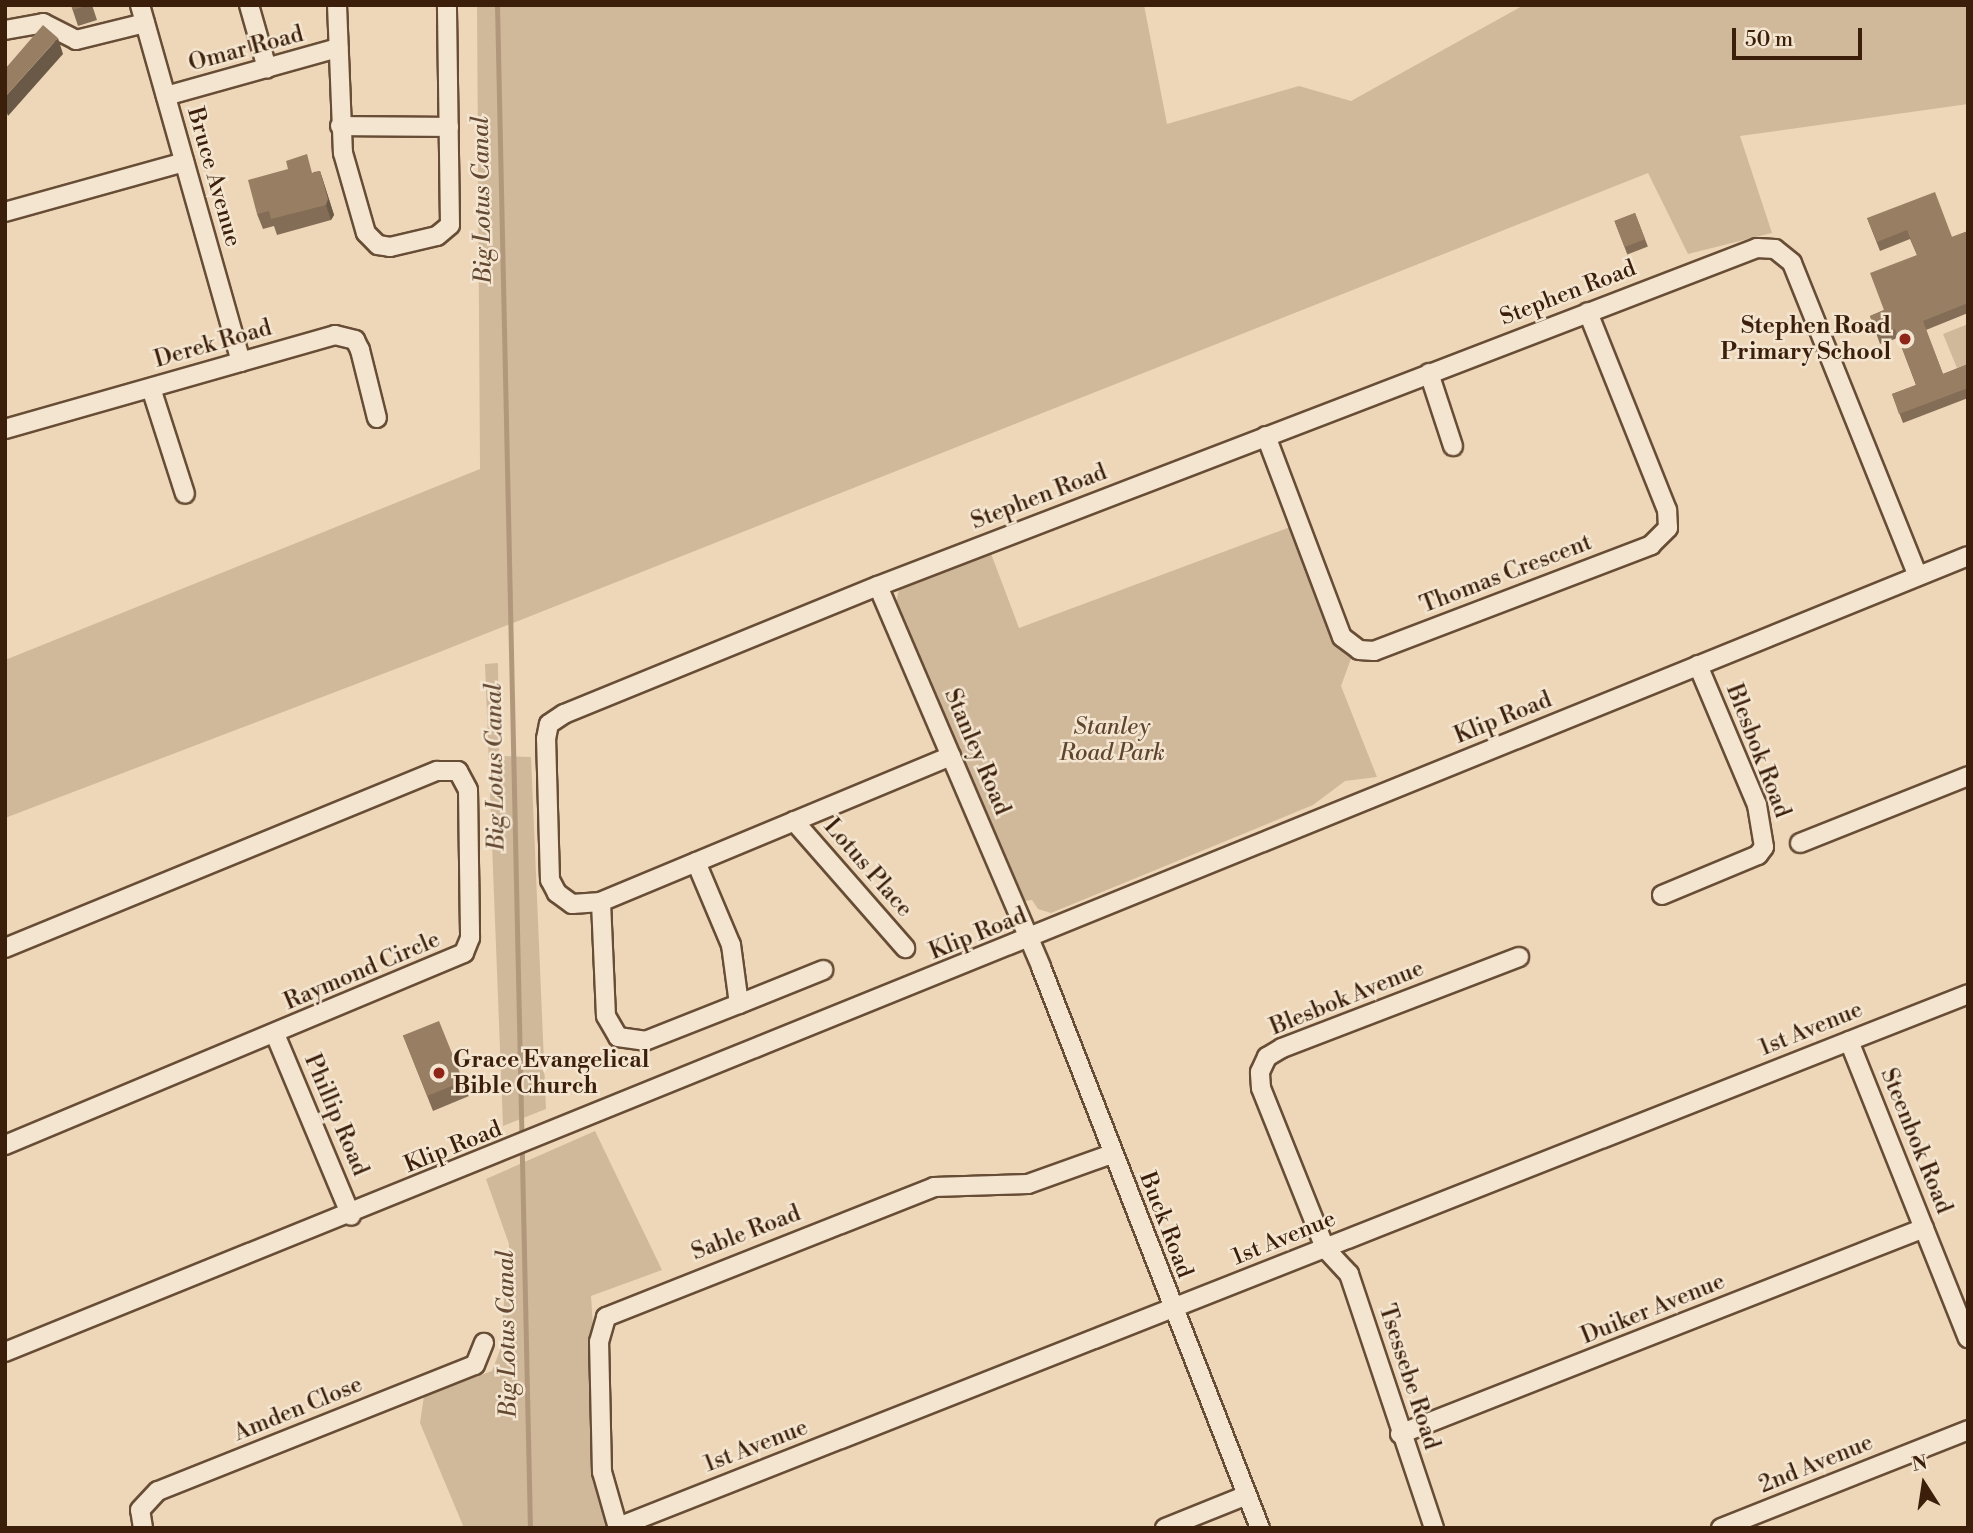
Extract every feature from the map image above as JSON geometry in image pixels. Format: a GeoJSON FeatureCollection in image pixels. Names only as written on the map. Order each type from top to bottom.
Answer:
{"type":"FeatureCollection","features":[{"type":"Feature","properties":{"kind":"street","name":"Bruce Avenue"},"geometry":{"type":"LineString","coordinates":[[140,5],[241,362]]}},
{"type":"Feature","properties":{"kind":"street"},"geometry":{"type":"LineString","coordinates":[[249,5],[267,68]]}},
{"type":"Feature","properties":{"kind":"street"},"geometry":{"type":"LineString","coordinates":[[338,5],[340,126],[366,233],[378,245],[390,247],[437,236],[450,225],[447,5]]}},
{"type":"Feature","properties":{"kind":"street"},"geometry":{"type":"LineString","coordinates":[[5,30],[43,23],[76,40],[145,23]]}},
{"type":"Feature","properties":{"kind":"street","name":"Omar Road"},"geometry":{"type":"LineString","coordinates":[[166,96],[338,48]]}},
{"type":"Feature","properties":{"kind":"street"},"geometry":{"type":"LineString","coordinates":[[340,126],[449,127]]}},
{"type":"Feature","properties":{"kind":"street"},"geometry":{"type":"LineString","coordinates":[[5,212],[184,162]]}},
{"type":"Feature","properties":{"kind":"street","name":"Stephen Road"},"geometry":{"type":"LineString","coordinates":[[951,756],[601,902],[572,904],[557,893],[550,880],[549,724],[624,686],[1746,251],[1766,247],[1784,254],[1817,323],[1918,576]]}},
{"type":"Feature","properties":{"kind":"street","name":"Thomas Crescent"},"geometry":{"type":"LineString","coordinates":[[1266,436],[1342,636],[1359,650],[1381,648],[1651,545],[1668,528],[1667,510],[1588,312]]}},
{"type":"Feature","properties":{"kind":"street","name":"Derek Road"},"geometry":{"type":"LineString","coordinates":[[5,429],[346,335],[360,350],[377,418]]}},
{"type":"Feature","properties":{"kind":"street"},"geometry":{"type":"LineString","coordinates":[[1429,373],[1453,446]]}},
{"type":"Feature","properties":{"kind":"street"},"geometry":{"type":"LineString","coordinates":[[151,388],[185,494]]}},
{"type":"Feature","properties":{"kind":"street","name":"Klip Road"},"geometry":{"type":"LineString","coordinates":[[5,1352],[351,1216],[1968,556]]}},
{"type":"Feature","properties":{"kind":"street","name":"Stanley Road"},"geometry":{"type":"LineString","coordinates":[[878,586],[1030,939]]}},
{"type":"Feature","properties":{"kind":"street","name":"Blesbok Road"},"geometry":{"type":"LineString","coordinates":[[1662,895],[1758,855],[1764,847],[1763,822],[1698,665]]}},
{"type":"Feature","properties":{"kind":"street","name":"Raymond Circle"},"geometry":{"type":"LineString","coordinates":[[5,948],[437,771],[458,771],[468,790],[470,937],[464,953],[5,1145]]}},
{"type":"Feature","properties":{"kind":"street"},"geometry":{"type":"LineString","coordinates":[[1800,843],[1968,776]]}},
{"type":"Feature","properties":{"kind":"street","name":"Lotus Place"},"geometry":{"type":"LineString","coordinates":[[794,821],[905,948]]}},
{"type":"Feature","properties":{"kind":"street"},"geometry":{"type":"LineString","coordinates":[[696,862],[731,945],[739,1004]]}},
{"type":"Feature","properties":{"kind":"street"},"geometry":{"type":"LineString","coordinates":[[601,902],[606,1016],[618,1037],[645,1041],[824,970]]}},
{"type":"Feature","properties":{"kind":"street","name":"Buck Road"},"geometry":{"type":"LineString","coordinates":[[1030,939],[1172,1309],[1260,1528]]}},
{"type":"Feature","properties":{"kind":"street","name":"Blesbok Avenue"},"geometry":{"type":"LineString","coordinates":[[1325,1248],[1261,1088],[1260,1072],[1267,1057],[1519,957]]}},
{"type":"Feature","properties":{"kind":"street","name":"1st Avenue"},"geometry":{"type":"LineString","coordinates":[[618,1527],[1968,994]]}},
{"type":"Feature","properties":{"kind":"street","name":"Phillip Road"},"geometry":{"type":"LineString","coordinates":[[275,1034],[351,1216]]}},
{"type":"Feature","properties":{"kind":"street","name":"Steenbok Road"},"geometry":{"type":"LineString","coordinates":[[1849,1041],[1968,1338]]}},
{"type":"Feature","properties":{"kind":"street","name":"Sable Road"},"geometry":{"type":"LineString","coordinates":[[618,1527],[602,1472],[598,1342],[606,1317],[934,1187],[1028,1184],[1112,1154]]}},
{"type":"Feature","properties":{"kind":"street","name":"Duiker Avenue"},"geometry":{"type":"LineString","coordinates":[[1401,1434],[1924,1228]]}},
{"type":"Feature","properties":{"kind":"street","name":"Tsessebe Road"},"geometry":{"type":"LineString","coordinates":[[1325,1248],[1349,1274],[1434,1528]]}},
{"type":"Feature","properties":{"kind":"street","name":"Amden Close"},"geometry":{"type":"LineString","coordinates":[[143,1528],[140,1510],[158,1491],[475,1365],[484,1343]]}},
{"type":"Feature","properties":{"kind":"street","name":"2nd Avenue"},"geometry":{"type":"LineString","coordinates":[[1721,1528],[1968,1430]]}},
{"type":"Feature","properties":{"kind":"street"},"geometry":{"type":"LineString","coordinates":[[1165,1528],[1247,1496]]}},
{"type":"Feature","properties":{"kind":"green space"},"geometry":{"type":"Polygon","coordinates":[[[477,5],[1144,5],[1167,124],[1299,86],[1351,101],[1524,5],[1968,5],[1968,104],[1740,136],[1772,233],[1688,254],[1648,173],[427,657],[5,818],[5,660],[480,469],[477,5]]]}},
{"type":"Feature","properties":{"kind":"green space"},"geometry":{"type":"Polygon","coordinates":[[[1968,324],[1968,364],[1957,368],[1943,334],[1968,324]]]}},
{"type":"Feature","properties":{"kind":"green space","name":"Stanley Road Park"},"geometry":{"type":"Polygon","coordinates":[[[1293,526],[1342,648],[1352,656],[1341,686],[1377,777],[1345,781],[1313,805],[1051,913],[1038,909],[1032,900],[1025,901],[896,604],[899,589],[990,551],[1019,628],[1293,526]]]}},
{"type":"Feature","properties":{"kind":"green space"},"geometry":{"type":"Polygon","coordinates":[[[498,663],[499,756],[531,757],[546,1109],[503,1126],[485,664],[498,663]]]}},
{"type":"Feature","properties":{"kind":"green space"},"geometry":{"type":"Polygon","coordinates":[[[595,1131],[662,1270],[591,1296],[606,1528],[464,1528],[420,1423],[424,1396],[492,1371],[500,1350],[509,1244],[486,1179],[595,1131]]]}},
{"type":"Feature","properties":{"kind":"building"},"geometry":{"type":"Polygon","coordinates":[[[71,5],[89,5],[73,10],[71,5]]]}},
{"type":"Feature","properties":{"kind":"building"},"geometry":{"type":"Polygon","coordinates":[[[43,25],[58,38],[5,97],[5,69],[43,25]]]}},
{"type":"Feature","properties":{"kind":"building"},"geometry":{"type":"Polygon","coordinates":[[[307,154],[312,173],[320,171],[328,199],[326,205],[271,219],[269,211],[257,214],[248,180],[288,169],[286,161],[307,154]]]}},
{"type":"Feature","properties":{"kind":"building"},"geometry":{"type":"Polygon","coordinates":[[[1935,192],[1952,237],[1968,231],[1968,303],[1923,321],[1943,374],[1968,364],[1968,388],[1899,414],[1892,394],[1916,385],[1895,329],[1877,335],[1870,316],[1884,310],[1870,273],[1917,255],[1907,230],[1877,242],[1867,218],[1935,192]]]}},
{"type":"Feature","properties":{"kind":"building"},"geometry":{"type":"Polygon","coordinates":[[[1635,213],[1645,239],[1624,247],[1614,221],[1635,213]]]}},
{"type":"Feature","properties":{"kind":"building","name":"Grace Evangelical Bible Church"},"geometry":{"type":"Polygon","coordinates":[[[439,1021],[463,1081],[427,1096],[403,1036],[439,1021]]]}},
{"type":"Feature","properties":{"kind":"waterway","name":"Big Lotus Canal"},"geometry":{"type":"LineString","coordinates":[[497,5],[530,1528]]}},
{"type":"Feature","properties":{"kind":"place","name":"Stephen Road Primary School"},"geometry":{"type":"Point","coordinates":[1905,339]}},
{"type":"Feature","properties":{"kind":"place","name":"Grace Evangelical Bible Church"},"geometry":{"type":"Point","coordinates":[439,1073]}}]}
